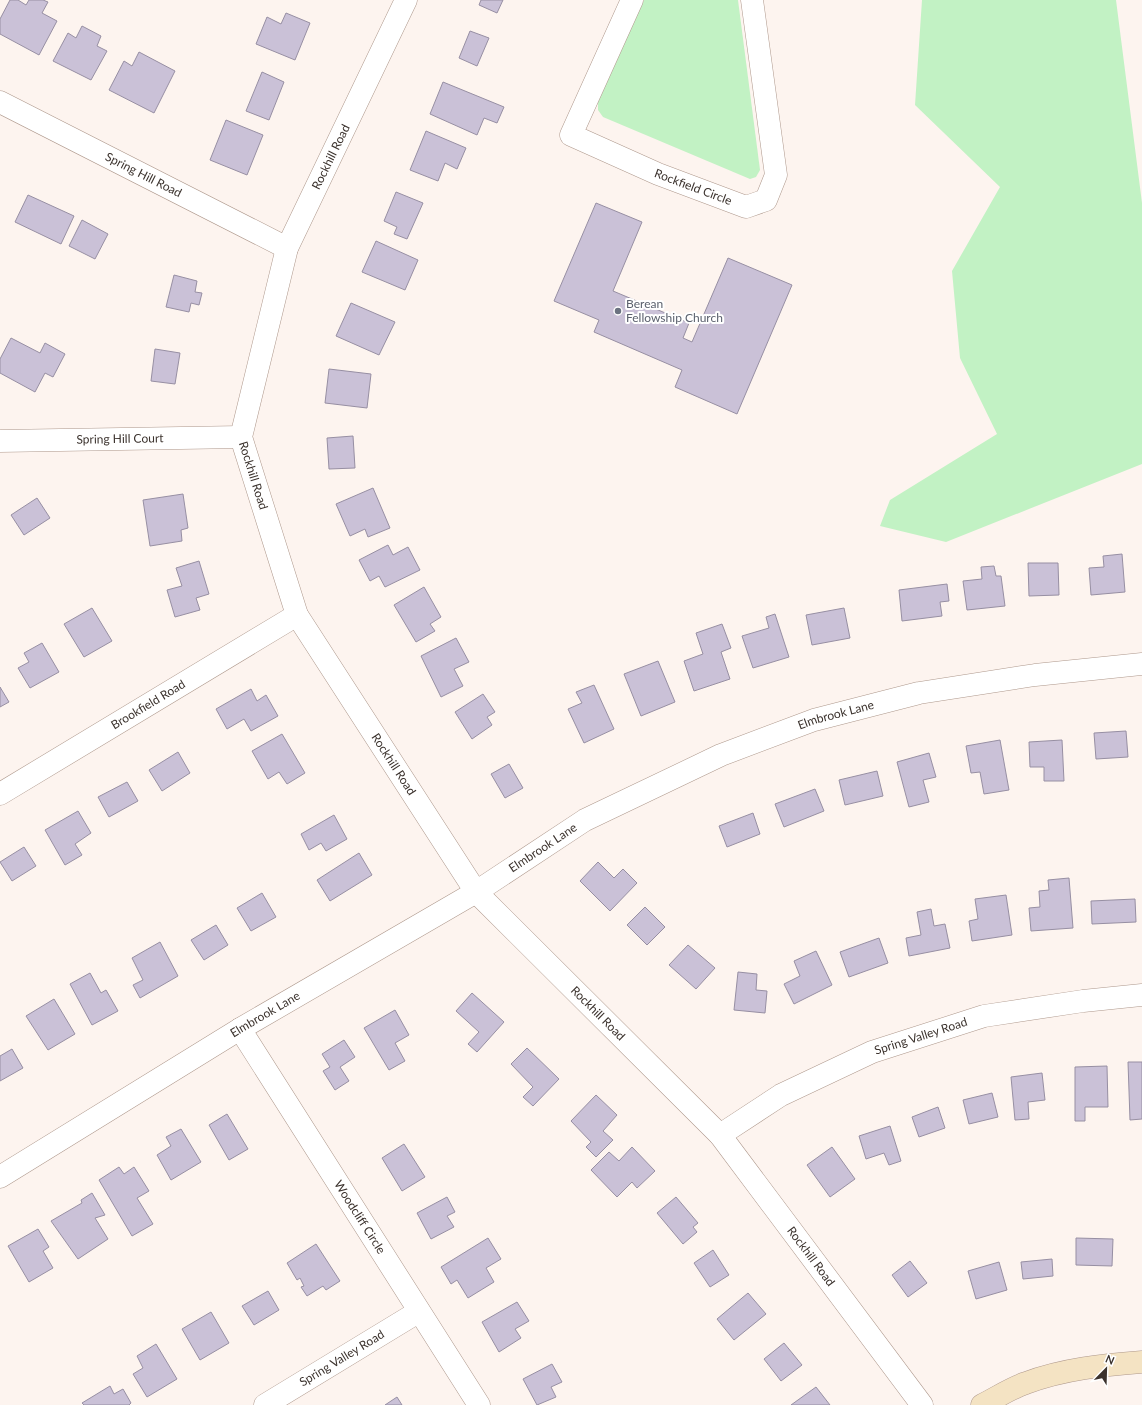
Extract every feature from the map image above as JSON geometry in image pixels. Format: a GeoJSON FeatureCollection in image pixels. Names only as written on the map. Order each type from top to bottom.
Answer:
{"type":"FeatureCollection","features":[{"type":"Feature","properties":{"kind":"main road"},"geometry":{"type":"LineString","coordinates":[[982,1405],[1026,1383],[1067,1371],[1109,1364],[1142,1362]]}},
{"type":"Feature","properties":{"kind":"street","name":"Rockhill Road"},"geometry":{"type":"LineString","coordinates":[[406,0],[287,248],[241,437],[297,615],[476,892],[720,1135],[922,1405]]}},
{"type":"Feature","properties":{"kind":"street","name":"Rockfield Circle"},"geometry":{"type":"LineString","coordinates":[[632,0],[571,134],[658,174],[746,207],[766,200],[776,175],[752,0]]}},
{"type":"Feature","properties":{"kind":"street","name":"Spring Hill Road"},"geometry":{"type":"LineString","coordinates":[[0,102],[287,248]]}},
{"type":"Feature","properties":{"kind":"street","name":"Spring Hill Court"},"geometry":{"type":"LineString","coordinates":[[0,441],[241,437]]}},
{"type":"Feature","properties":{"kind":"street","name":"Brookfield Road"},"geometry":{"type":"LineString","coordinates":[[0,794],[297,615]]}},
{"type":"Feature","properties":{"kind":"street","name":"Elmbrook Lane"},"geometry":{"type":"LineString","coordinates":[[0,1177],[240,1029],[476,892],[585,820],[720,755],[814,720],[919,693],[1035,675],[1142,664]]}},
{"type":"Feature","properties":{"kind":"street","name":"Spring Valley Road"},"geometry":{"type":"LineString","coordinates":[[720,1135],[781,1094],[872,1052],[984,1016],[1142,995]]}},
{"type":"Feature","properties":{"kind":"street","name":"Woodcliff Circle"},"geometry":{"type":"LineString","coordinates":[[240,1029],[478,1405]]}},
{"type":"Feature","properties":{"kind":"street","name":"Spring Valley Road"},"geometry":{"type":"LineString","coordinates":[[265,1405],[418,1312]]}},
{"type":"Feature","properties":{"kind":"green space"},"geometry":{"type":"Polygon","coordinates":[[[644,0],[738,0],[760,170],[756,177],[750,179],[603,117],[598,110],[598,102],[644,0]]]}},
{"type":"Feature","properties":{"kind":"green space"},"geometry":{"type":"Polygon","coordinates":[[[922,0],[1116,0],[1142,203],[1142,464],[946,542],[880,526],[890,500],[997,434],[960,358],[952,271],[1000,187],[915,105],[922,0]]]}},
{"type":"Feature","properties":{"kind":"building"},"geometry":{"type":"Polygon","coordinates":[[[10,0],[18,0],[26,5],[29,0],[43,0],[48,2],[42,13],[57,21],[39,55],[0,34],[0,19],[10,0]]]}},
{"type":"Feature","properties":{"kind":"building"},"geometry":{"type":"Polygon","coordinates":[[[481,0],[503,0],[497,13],[479,5],[481,0]]]}},
{"type":"Feature","properties":{"kind":"building"},"geometry":{"type":"Polygon","coordinates":[[[286,13],[310,23],[295,60],[256,44],[267,17],[281,24],[286,13]]]}},
{"type":"Feature","properties":{"kind":"building"},"geometry":{"type":"Polygon","coordinates":[[[82,26],[101,36],[97,46],[107,51],[91,80],[53,61],[68,33],[76,38],[82,26]]]}},
{"type":"Feature","properties":{"kind":"building"},"geometry":{"type":"Polygon","coordinates":[[[470,31],[489,38],[477,66],[459,58],[470,31]]]}},
{"type":"Feature","properties":{"kind":"building"},"geometry":{"type":"Polygon","coordinates":[[[139,52],[175,71],[154,113],[109,90],[124,61],[132,66],[139,52]]]}},
{"type":"Feature","properties":{"kind":"building"},"geometry":{"type":"Polygon","coordinates":[[[262,72],[284,82],[269,120],[246,111],[262,72]]]}},
{"type":"Feature","properties":{"kind":"building"},"geometry":{"type":"Polygon","coordinates":[[[443,82],[504,107],[497,123],[484,118],[477,135],[430,114],[443,82]]]}},
{"type":"Feature","properties":{"kind":"building"},"geometry":{"type":"Polygon","coordinates":[[[226,120],[263,135],[247,175],[210,160],[226,120]]]}},
{"type":"Feature","properties":{"kind":"building"},"geometry":{"type":"Polygon","coordinates":[[[426,131],[466,148],[457,169],[445,163],[438,181],[410,170],[426,131]]]}},
{"type":"Feature","properties":{"kind":"building"},"geometry":{"type":"Polygon","coordinates":[[[396,192],[423,203],[407,239],[394,234],[397,227],[384,221],[396,192]]]}},
{"type":"Feature","properties":{"kind":"building"},"geometry":{"type":"Polygon","coordinates":[[[28,195],[74,216],[61,244],[15,222],[28,195]]]}},
{"type":"Feature","properties":{"kind":"building","name":"Berean Fellowship Church"},"geometry":{"type":"Polygon","coordinates":[[[596,203],[642,222],[613,291],[689,323],[683,338],[692,342],[728,258],[792,285],[737,414],[675,387],[682,370],[594,332],[599,320],[554,301],[596,203]]]}},
{"type":"Feature","properties":{"kind":"building"},"geometry":{"type":"Polygon","coordinates":[[[82,220],[108,234],[95,259],[69,246],[82,220]]]}},
{"type":"Feature","properties":{"kind":"building"},"geometry":{"type":"Polygon","coordinates":[[[376,241],[418,260],[405,290],[362,272],[376,241]]]}},
{"type":"Feature","properties":{"kind":"building"},"geometry":{"type":"Polygon","coordinates":[[[174,275],[197,281],[195,292],[202,293],[199,305],[191,303],[189,312],[166,307],[174,275]]]}},
{"type":"Feature","properties":{"kind":"building"},"geometry":{"type":"Polygon","coordinates":[[[351,303],[395,322],[379,355],[336,336],[351,303]]]}},
{"type":"Feature","properties":{"kind":"building"},"geometry":{"type":"Polygon","coordinates":[[[11,338],[40,353],[45,343],[65,354],[53,377],[45,373],[35,392],[0,373],[0,359],[11,338]]]}},
{"type":"Feature","properties":{"kind":"building"},"geometry":{"type":"Polygon","coordinates":[[[155,349],[180,353],[175,384],[151,381],[155,349]]]}},
{"type":"Feature","properties":{"kind":"building"},"geometry":{"type":"Polygon","coordinates":[[[329,369],[371,374],[367,408],[325,403],[329,369]]]}},
{"type":"Feature","properties":{"kind":"building"},"geometry":{"type":"Polygon","coordinates":[[[353,436],[355,468],[329,469],[327,438],[353,436]]]}},
{"type":"Feature","properties":{"kind":"building"},"geometry":{"type":"Polygon","coordinates":[[[373,488],[390,528],[368,537],[365,529],[350,536],[336,504],[373,488]]]}},
{"type":"Feature","properties":{"kind":"building"},"geometry":{"type":"Polygon","coordinates":[[[183,494],[188,528],[181,530],[182,541],[150,546],[143,500],[183,494]]]}},
{"type":"Feature","properties":{"kind":"building"},"geometry":{"type":"Polygon","coordinates":[[[37,498],[50,518],[24,535],[11,515],[37,498]]]}},
{"type":"Feature","properties":{"kind":"building"},"geometry":{"type":"Polygon","coordinates":[[[388,545],[393,555],[408,547],[420,570],[385,587],[379,576],[370,581],[359,560],[388,545]]]}},
{"type":"Feature","properties":{"kind":"building"},"geometry":{"type":"Polygon","coordinates":[[[1122,554],[1125,592],[1091,595],[1089,568],[1104,567],[1103,556],[1122,554]]]}},
{"type":"Feature","properties":{"kind":"building"},"geometry":{"type":"Polygon","coordinates":[[[199,561],[209,594],[196,598],[200,610],[175,617],[167,590],[182,586],[176,568],[199,561]]]}},
{"type":"Feature","properties":{"kind":"building"},"geometry":{"type":"Polygon","coordinates":[[[1028,563],[1058,563],[1059,595],[1029,596],[1028,563]]]}},
{"type":"Feature","properties":{"kind":"building"},"geometry":{"type":"Polygon","coordinates":[[[994,566],[996,576],[1001,576],[1005,606],[967,610],[963,581],[982,579],[981,567],[994,566]]]}},
{"type":"Feature","properties":{"kind":"building"},"geometry":{"type":"Polygon","coordinates":[[[947,584],[949,601],[940,602],[942,616],[902,621],[899,590],[947,584]]]}},
{"type":"Feature","properties":{"kind":"building"},"geometry":{"type":"Polygon","coordinates":[[[424,587],[441,617],[430,624],[435,631],[416,642],[394,605],[424,587]]]}},
{"type":"Feature","properties":{"kind":"building"},"geometry":{"type":"Polygon","coordinates":[[[92,608],[112,641],[84,657],[64,624],[92,608]]]}},
{"type":"Feature","properties":{"kind":"building"},"geometry":{"type":"Polygon","coordinates":[[[844,608],[850,638],[812,645],[806,615],[844,608]]]}},
{"type":"Feature","properties":{"kind":"building"},"geometry":{"type":"Polygon","coordinates":[[[775,614],[789,657],[753,668],[742,636],[769,628],[766,617],[775,614]]]}},
{"type":"Feature","properties":{"kind":"building"},"geometry":{"type":"Polygon","coordinates":[[[722,624],[731,648],[721,652],[730,679],[694,691],[684,661],[703,654],[696,633],[722,624]]]}},
{"type":"Feature","properties":{"kind":"building"},"geometry":{"type":"Polygon","coordinates":[[[456,638],[469,662],[454,669],[463,686],[441,697],[421,656],[456,638]]]}},
{"type":"Feature","properties":{"kind":"building"},"geometry":{"type":"Polygon","coordinates":[[[42,643],[59,672],[30,688],[18,668],[29,662],[24,653],[42,643]]]}},
{"type":"Feature","properties":{"kind":"building"},"geometry":{"type":"Polygon","coordinates":[[[658,661],[675,702],[641,716],[624,674],[658,661]]]}},
{"type":"Feature","properties":{"kind":"building"},"geometry":{"type":"Polygon","coordinates":[[[594,685],[614,729],[584,743],[568,709],[582,703],[576,692],[594,685]]]}},
{"type":"Feature","properties":{"kind":"building"},"geometry":{"type":"Polygon","coordinates":[[[0,687],[9,702],[0,707],[0,687]]]}},
{"type":"Feature","properties":{"kind":"building"},"geometry":{"type":"Polygon","coordinates":[[[251,689],[257,701],[266,695],[278,716],[251,731],[244,719],[227,729],[216,709],[251,689]]]}},
{"type":"Feature","properties":{"kind":"building"},"geometry":{"type":"Polygon","coordinates":[[[483,694],[495,712],[487,717],[492,725],[472,739],[455,712],[483,694]]]}},
{"type":"Feature","properties":{"kind":"building"},"geometry":{"type":"Polygon","coordinates":[[[1126,731],[1128,757],[1096,759],[1094,733],[1126,731]]]}},
{"type":"Feature","properties":{"kind":"building"},"geometry":{"type":"Polygon","coordinates":[[[282,734],[305,773],[287,784],[279,772],[268,779],[252,751],[282,734]]]}},
{"type":"Feature","properties":{"kind":"building"},"geometry":{"type":"Polygon","coordinates":[[[1000,740],[1009,790],[984,794],[980,772],[971,773],[966,746],[1000,740]]]}},
{"type":"Feature","properties":{"kind":"building"},"geometry":{"type":"Polygon","coordinates":[[[1062,740],[1064,781],[1044,781],[1044,767],[1030,767],[1029,742],[1062,740]]]}},
{"type":"Feature","properties":{"kind":"building"},"geometry":{"type":"Polygon","coordinates":[[[178,752],[190,773],[162,791],[149,770],[178,752]]]}},
{"type":"Feature","properties":{"kind":"building"},"geometry":{"type":"Polygon","coordinates":[[[929,753],[936,777],[923,780],[929,802],[909,807],[897,762],[929,753]]]}},
{"type":"Feature","properties":{"kind":"building"},"geometry":{"type":"Polygon","coordinates":[[[509,764],[523,788],[505,798],[491,774],[509,764]]]}},
{"type":"Feature","properties":{"kind":"building"},"geometry":{"type":"Polygon","coordinates":[[[877,771],[883,796],[845,805],[839,780],[877,771]]]}},
{"type":"Feature","properties":{"kind":"building"},"geometry":{"type":"Polygon","coordinates":[[[127,782],[138,801],[109,817],[98,797],[127,782]]]}},
{"type":"Feature","properties":{"kind":"building"},"geometry":{"type":"Polygon","coordinates":[[[815,789],[824,811],[784,827],[775,804],[815,789]]]}},
{"type":"Feature","properties":{"kind":"building"},"geometry":{"type":"Polygon","coordinates":[[[78,811],[91,833],[75,844],[82,855],[65,865],[45,830],[78,811]]]}},
{"type":"Feature","properties":{"kind":"building"},"geometry":{"type":"Polygon","coordinates":[[[753,813],[760,834],[727,847],[719,826],[753,813]]]}},
{"type":"Feature","properties":{"kind":"building"},"geometry":{"type":"Polygon","coordinates":[[[334,815],[347,839],[326,851],[321,843],[309,850],[301,834],[334,815]]]}},
{"type":"Feature","properties":{"kind":"building"},"geometry":{"type":"Polygon","coordinates":[[[24,847],[36,866],[12,881],[0,862],[24,847]]]}},
{"type":"Feature","properties":{"kind":"building"},"geometry":{"type":"Polygon","coordinates":[[[359,853],[372,875],[330,901],[317,880],[359,853]]]}},
{"type":"Feature","properties":{"kind":"building"},"geometry":{"type":"Polygon","coordinates":[[[598,862],[614,878],[623,869],[637,883],[610,911],[580,881],[598,862]]]}},
{"type":"Feature","properties":{"kind":"building"},"geometry":{"type":"Polygon","coordinates":[[[1069,878],[1073,928],[1031,931],[1029,908],[1040,907],[1039,891],[1049,890],[1048,880],[1069,878]]]}},
{"type":"Feature","properties":{"kind":"building"},"geometry":{"type":"Polygon","coordinates":[[[262,893],[276,917],[251,931],[237,908],[262,893]]]}},
{"type":"Feature","properties":{"kind":"building"},"geometry":{"type":"Polygon","coordinates":[[[1006,895],[1012,935],[972,941],[969,921],[978,919],[975,899],[1006,895]]]}},
{"type":"Feature","properties":{"kind":"building"},"geometry":{"type":"Polygon","coordinates":[[[1135,899],[1136,922],[1092,924],[1091,901],[1135,899]]]}},
{"type":"Feature","properties":{"kind":"building"},"geometry":{"type":"Polygon","coordinates":[[[645,907],[665,927],[647,945],[627,925],[645,907]]]}},
{"type":"Feature","properties":{"kind":"building"},"geometry":{"type":"Polygon","coordinates":[[[931,909],[934,926],[945,924],[950,948],[909,956],[906,938],[921,935],[917,912],[931,909]]]}},
{"type":"Feature","properties":{"kind":"building"},"geometry":{"type":"Polygon","coordinates":[[[216,925],[228,945],[204,960],[191,940],[216,925]]]}},
{"type":"Feature","properties":{"kind":"building"},"geometry":{"type":"Polygon","coordinates":[[[879,938],[888,963],[849,977],[840,952],[879,938]]]}},
{"type":"Feature","properties":{"kind":"building"},"geometry":{"type":"Polygon","coordinates":[[[160,942],[178,976],[140,998],[133,985],[143,980],[132,958],[160,942]]]}},
{"type":"Feature","properties":{"kind":"building"},"geometry":{"type":"Polygon","coordinates":[[[688,945],[715,968],[696,989],[669,965],[688,945]]]}},
{"type":"Feature","properties":{"kind":"building"},"geometry":{"type":"Polygon","coordinates":[[[816,951],[832,985],[794,1004],[784,984],[800,976],[794,961],[816,951]]]}},
{"type":"Feature","properties":{"kind":"building"},"geometry":{"type":"Polygon","coordinates":[[[738,972],[757,974],[756,990],[767,991],[765,1013],[734,1010],[738,972]]]}},
{"type":"Feature","properties":{"kind":"building"},"geometry":{"type":"Polygon","coordinates":[[[90,973],[101,993],[106,990],[118,1011],[92,1025],[70,984],[90,973]]]}},
{"type":"Feature","properties":{"kind":"building"},"geometry":{"type":"Polygon","coordinates":[[[472,993],[504,1022],[477,1052],[468,1044],[479,1032],[456,1011],[472,993]]]}},
{"type":"Feature","properties":{"kind":"building"},"geometry":{"type":"Polygon","coordinates":[[[54,999],[75,1034],[48,1050],[26,1016],[54,999]]]}},
{"type":"Feature","properties":{"kind":"building"},"geometry":{"type":"Polygon","coordinates":[[[395,1010],[409,1035],[395,1043],[405,1061],[389,1070],[364,1028],[395,1010]]]}},
{"type":"Feature","properties":{"kind":"building"},"geometry":{"type":"Polygon","coordinates":[[[344,1040],[355,1057],[340,1067],[349,1081],[335,1090],[323,1071],[330,1067],[322,1054],[344,1040]]]}},
{"type":"Feature","properties":{"kind":"building"},"geometry":{"type":"Polygon","coordinates":[[[527,1048],[559,1079],[533,1106],[523,1097],[533,1087],[511,1064],[527,1048]]]}},
{"type":"Feature","properties":{"kind":"building"},"geometry":{"type":"Polygon","coordinates":[[[12,1049],[23,1068],[0,1081],[0,1056],[12,1049]]]}},
{"type":"Feature","properties":{"kind":"building"},"geometry":{"type":"Polygon","coordinates":[[[1128,1062],[1142,1062],[1142,1119],[1130,1120],[1128,1062]]]}},
{"type":"Feature","properties":{"kind":"building"},"geometry":{"type":"Polygon","coordinates":[[[1107,1066],[1108,1107],[1085,1107],[1085,1121],[1075,1121],[1075,1067],[1107,1066]]]}},
{"type":"Feature","properties":{"kind":"building"},"geometry":{"type":"Polygon","coordinates":[[[1042,1073],[1045,1100],[1028,1102],[1029,1119],[1015,1120],[1011,1077],[1042,1073]]]}},
{"type":"Feature","properties":{"kind":"building"},"geometry":{"type":"Polygon","coordinates":[[[992,1093],[998,1117],[969,1124],[963,1100],[992,1093]]]}},
{"type":"Feature","properties":{"kind":"building"},"geometry":{"type":"Polygon","coordinates":[[[596,1095],[617,1115],[603,1131],[613,1140],[596,1157],[586,1147],[591,1142],[571,1121],[596,1095]]]}},
{"type":"Feature","properties":{"kind":"building"},"geometry":{"type":"Polygon","coordinates":[[[938,1107],[945,1128],[919,1137],[912,1117],[938,1107]]]}},
{"type":"Feature","properties":{"kind":"building"},"geometry":{"type":"Polygon","coordinates":[[[227,1114],[248,1149],[229,1160],[209,1125],[227,1114]]]}},
{"type":"Feature","properties":{"kind":"building"},"geometry":{"type":"Polygon","coordinates":[[[890,1126],[901,1161],[889,1165],[884,1153],[866,1159],[859,1136],[890,1126]]]}},
{"type":"Feature","properties":{"kind":"building"},"geometry":{"type":"Polygon","coordinates":[[[181,1129],[201,1162],[171,1180],[157,1155],[171,1146],[166,1137],[181,1129]]]}},
{"type":"Feature","properties":{"kind":"building"},"geometry":{"type":"Polygon","coordinates":[[[404,1144],[425,1177],[402,1191],[382,1158],[404,1144]]]}},
{"type":"Feature","properties":{"kind":"building"},"geometry":{"type":"Polygon","coordinates":[[[632,1147],[655,1171],[637,1188],[632,1182],[617,1197],[591,1170],[609,1152],[619,1161],[632,1147]]]}},
{"type":"Feature","properties":{"kind":"building"},"geometry":{"type":"Polygon","coordinates":[[[832,1147],[855,1179],[830,1197],[807,1165],[832,1147]]]}},
{"type":"Feature","properties":{"kind":"building"},"geometry":{"type":"Polygon","coordinates":[[[119,1167],[124,1174],[134,1167],[149,1191],[137,1198],[153,1224],[132,1236],[99,1180],[119,1167]]]}},
{"type":"Feature","properties":{"kind":"building"},"geometry":{"type":"Polygon","coordinates":[[[92,1193],[105,1215],[95,1218],[108,1239],[78,1259],[51,1221],[82,1203],[81,1200],[92,1193]]]}},
{"type":"Feature","properties":{"kind":"building"},"geometry":{"type":"Polygon","coordinates":[[[447,1197],[455,1212],[447,1216],[454,1227],[431,1239],[417,1213],[447,1197]]]}},
{"type":"Feature","properties":{"kind":"building"},"geometry":{"type":"Polygon","coordinates":[[[676,1197],[698,1223],[693,1227],[697,1232],[683,1244],[657,1213],[676,1197]]]}},
{"type":"Feature","properties":{"kind":"building"},"geometry":{"type":"Polygon","coordinates":[[[38,1229],[49,1247],[43,1251],[53,1268],[29,1282],[8,1246],[38,1229]]]}},
{"type":"Feature","properties":{"kind":"building"},"geometry":{"type":"Polygon","coordinates":[[[488,1238],[501,1259],[486,1268],[494,1282],[468,1298],[457,1280],[451,1284],[441,1267],[488,1238]]]}},
{"type":"Feature","properties":{"kind":"building"},"geometry":{"type":"Polygon","coordinates":[[[1076,1238],[1113,1239],[1112,1266],[1076,1265],[1076,1238]]]}},
{"type":"Feature","properties":{"kind":"building"},"geometry":{"type":"Polygon","coordinates":[[[316,1244],[340,1281],[326,1290],[323,1286],[307,1296],[301,1287],[304,1286],[300,1278],[297,1280],[287,1263],[316,1244]]]}},
{"type":"Feature","properties":{"kind":"building"},"geometry":{"type":"Polygon","coordinates":[[[713,1250],[729,1275],[710,1287],[694,1263],[713,1250]]]}},
{"type":"Feature","properties":{"kind":"building"},"geometry":{"type":"Polygon","coordinates":[[[1052,1259],[1053,1276],[1023,1279],[1021,1262],[1052,1259]]]}},
{"type":"Feature","properties":{"kind":"building"},"geometry":{"type":"Polygon","coordinates":[[[910,1261],[927,1283],[908,1297],[892,1275],[910,1261]]]}},
{"type":"Feature","properties":{"kind":"building"},"geometry":{"type":"Polygon","coordinates":[[[999,1262],[1007,1290],[976,1299],[968,1271],[999,1262]]]}},
{"type":"Feature","properties":{"kind":"building"},"geometry":{"type":"Polygon","coordinates":[[[268,1291],[279,1310],[254,1325],[242,1306],[268,1291]]]}},
{"type":"Feature","properties":{"kind":"building"},"geometry":{"type":"Polygon","coordinates":[[[748,1293],[766,1314],[734,1340],[717,1319],[748,1293]]]}},
{"type":"Feature","properties":{"kind":"building"},"geometry":{"type":"Polygon","coordinates":[[[517,1302],[529,1321],[515,1329],[521,1338],[499,1352],[482,1322],[517,1302]]]}},
{"type":"Feature","properties":{"kind":"building"},"geometry":{"type":"Polygon","coordinates":[[[211,1312],[229,1343],[200,1360],[182,1329],[211,1312]]]}},
{"type":"Feature","properties":{"kind":"building"},"geometry":{"type":"Polygon","coordinates":[[[784,1343],[802,1365],[781,1381],[764,1359],[784,1343]]]}},
{"type":"Feature","properties":{"kind":"building"},"geometry":{"type":"Polygon","coordinates":[[[156,1344],[177,1379],[147,1397],[133,1374],[143,1368],[137,1356],[156,1344]]]}},
{"type":"Feature","properties":{"kind":"building"},"geometry":{"type":"Polygon","coordinates":[[[552,1364],[562,1382],[551,1387],[556,1397],[537,1405],[523,1379],[552,1364]]]}},
{"type":"Feature","properties":{"kind":"building"},"geometry":{"type":"Polygon","coordinates":[[[110,1386],[114,1394],[123,1389],[131,1403],[129,1405],[84,1405],[82,1403],[110,1386]]]}},
{"type":"Feature","properties":{"kind":"building"},"geometry":{"type":"Polygon","coordinates":[[[816,1387],[830,1405],[791,1405],[816,1387]]]}},
{"type":"Feature","properties":{"kind":"building"},"geometry":{"type":"Polygon","coordinates":[[[397,1397],[402,1405],[385,1405],[397,1397]]]}},
{"type":"Feature","properties":{"kind":"place","name":"Berean Fellowship Church"},"geometry":{"type":"Point","coordinates":[618,311]}}]}
